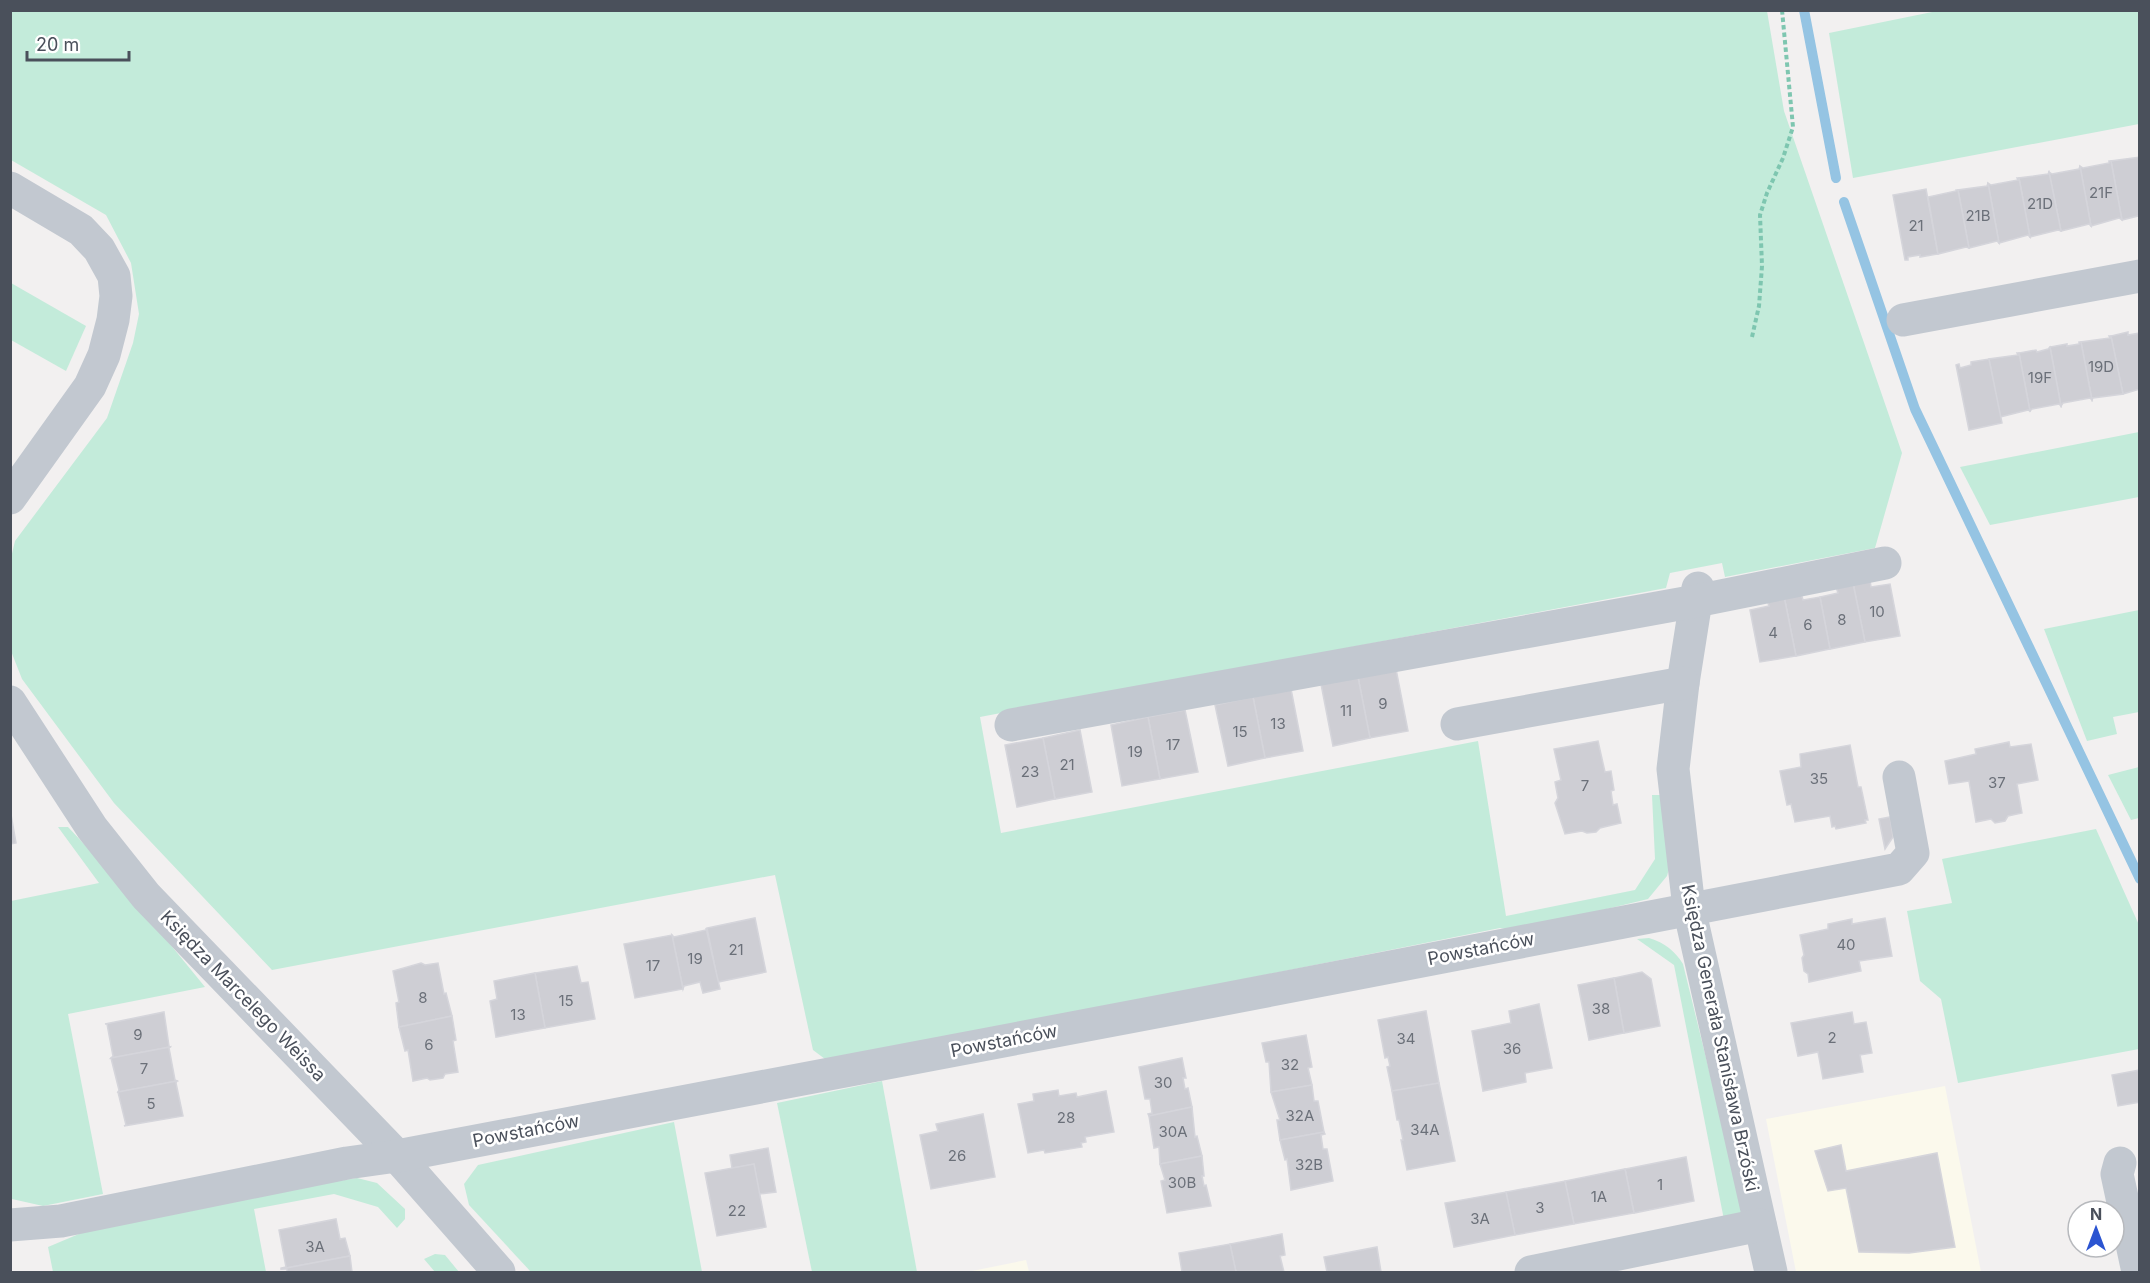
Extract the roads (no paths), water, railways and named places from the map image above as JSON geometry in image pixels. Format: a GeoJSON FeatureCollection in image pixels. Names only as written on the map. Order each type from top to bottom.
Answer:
{"type":"FeatureCollection","features":[{"type":"Feature","properties":{"kind":"street"},"geometry":{"type":"LineString","coordinates":[[10,188],[81,230],[99,249],[114,276],[116,296],[113,321],[104,355],[90,386],[10,498]]}},
{"type":"Feature","properties":{"kind":"street"},"geometry":{"type":"LineString","coordinates":[[1903,321],[2139,276]]}},
{"type":"Feature","properties":{"kind":"street"},"geometry":{"type":"LineString","coordinates":[[1011,725],[1697,595],[1885,563]]}},
{"type":"Feature","properties":{"kind":"street","name":"Księdza Generała Stanisława Brzóski"},"geometry":{"type":"LineString","coordinates":[[1697,595],[1683,683],[1673,769],[1689,908],[1771,1272]]}},
{"type":"Feature","properties":{"kind":"street"},"geometry":{"type":"LineString","coordinates":[[1457,724],[1683,683]]}},
{"type":"Feature","properties":{"kind":"street","name":"Księdza Marcelego Weissa"},"geometry":{"type":"LineString","coordinates":[[10,702],[92,828],[146,896],[397,1156],[499,1272]]}},
{"type":"Feature","properties":{"kind":"street","name":"Powstańców"},"geometry":{"type":"LineString","coordinates":[[10,1225],[61,1221],[346,1163],[397,1156],[1899,869],[1913,853],[1899,777]]}},
{"type":"Feature","properties":{"kind":"street"},"geometry":{"type":"LineString","coordinates":[[2120,1162],[2117,1174],[2138,1272]]}},
{"type":"Feature","properties":{"kind":"street"},"geometry":{"type":"LineString","coordinates":[[1531,1272],[1760,1225]]}},
{"type":"Feature","properties":{"kind":"waterway"},"geometry":{"type":"LineString","coordinates":[[1804,10],[1836,178]]}},
{"type":"Feature","properties":{"kind":"waterway"},"geometry":{"type":"LineString","coordinates":[[1844,202],[1915,409],[2140,879]]}}]}
